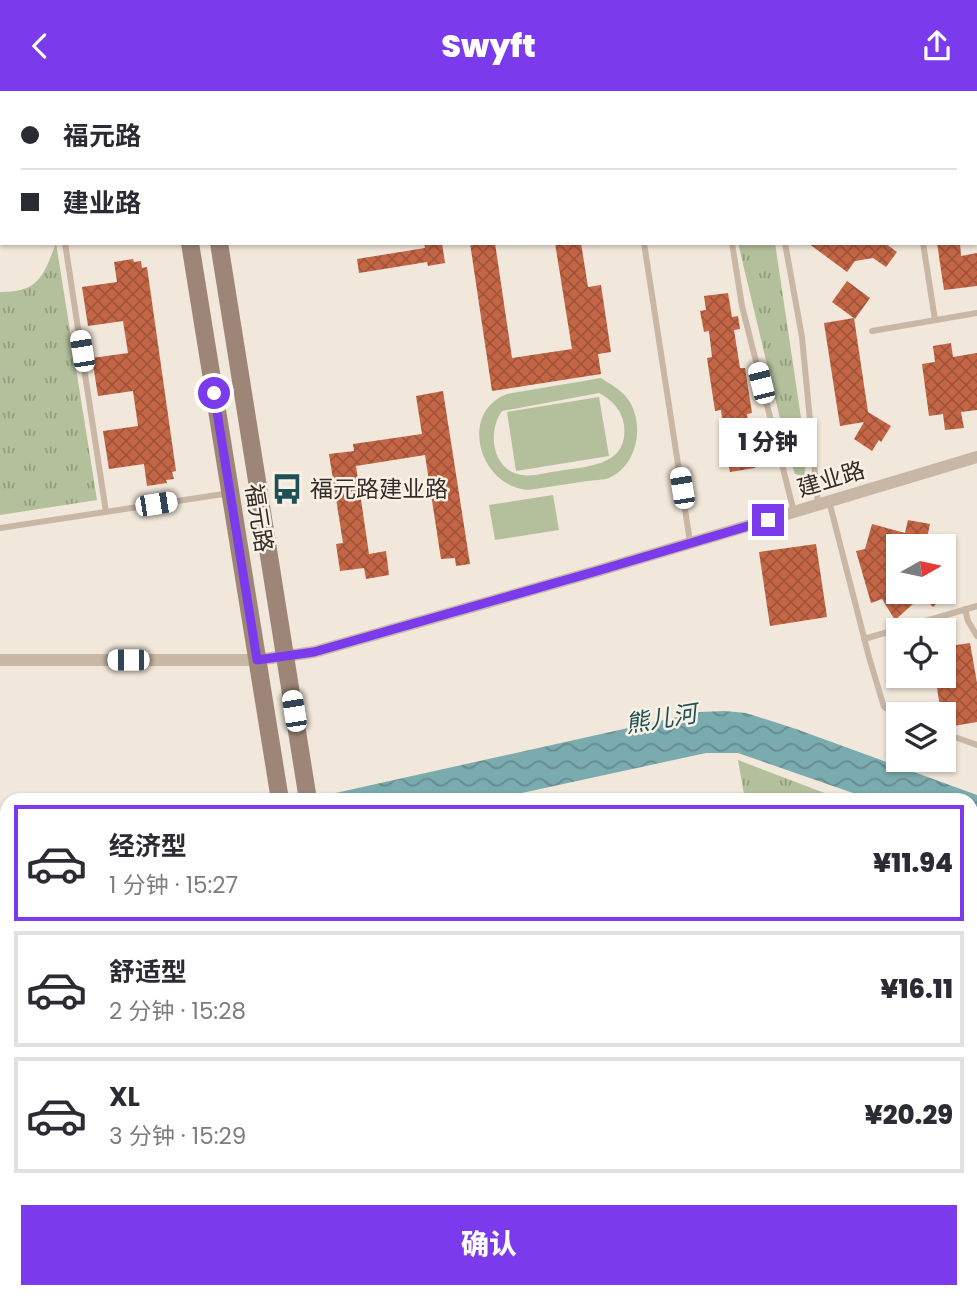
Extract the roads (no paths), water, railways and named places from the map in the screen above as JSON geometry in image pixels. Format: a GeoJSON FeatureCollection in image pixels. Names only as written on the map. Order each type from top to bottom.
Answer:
{"type":"FeatureCollection","features":[{"type":"Feature","properties":{"kind":"main road","name":"福元路"},"geometry":{"type":"LineString","coordinates":[[190,245],[279,793]]}},
{"type":"Feature","properties":{"kind":"main road","name":"福元路"},"geometry":{"type":"LineString","coordinates":[[219,245],[307,793]]}},
{"type":"Feature","properties":{"kind":"street","name":"建业路"},"geometry":{"type":"LineString","coordinates":[[0,660],[257,660],[285,657],[343,644],[977,457]]}},
{"type":"Feature","properties":{"kind":"lane"},"geometry":{"type":"LineString","coordinates":[[65,245],[106,512]]}},
{"type":"Feature","properties":{"kind":"lane"},"geometry":{"type":"LineString","coordinates":[[643,245],[691,543]]}},
{"type":"Feature","properties":{"kind":"lane"},"geometry":{"type":"LineString","coordinates":[[732,245],[742,306],[793,512]]}},
{"type":"Feature","properties":{"kind":"lane"},"geometry":{"type":"LineString","coordinates":[[785,245],[802,337],[823,503],[886,708]]}},
{"type":"Feature","properties":{"kind":"lane"},"geometry":{"type":"LineString","coordinates":[[923,245],[934,320]]}},
{"type":"Feature","properties":{"kind":"lane"},"geometry":{"type":"LineString","coordinates":[[872,331],[976,315]]}},
{"type":"Feature","properties":{"kind":"lane"},"geometry":{"type":"LineString","coordinates":[[0,528],[230,493]]}},
{"type":"Feature","properties":{"kind":"lane"},"geometry":{"type":"LineString","coordinates":[[864,639],[977,606]]}},
{"type":"Feature","properties":{"kind":"lane"},"geometry":{"type":"LineString","coordinates":[[965,609],[968,621],[977,636]]}},
{"type":"Feature","properties":{"kind":"lane"},"geometry":{"type":"LineString","coordinates":[[956,738],[977,745]]}},
{"type":"Feature","properties":{"kind":"water"},"geometry":{"type":"Polygon","coordinates":[[[725,711],[746,713],[886,762],[886,772],[914,772],[972,793],[853,793],[738,753],[706,753],[521,793],[336,793],[700,712],[725,711]]]}},
{"type":"Feature","properties":{"kind":"place","name":"福元路建业路"},"geometry":{"type":"Point","coordinates":[287,489]}},
{"type":"Feature","properties":{"kind":"water label","name":"熊儿河"},"geometry":{"type":"Point","coordinates":[661,719]}}]}
